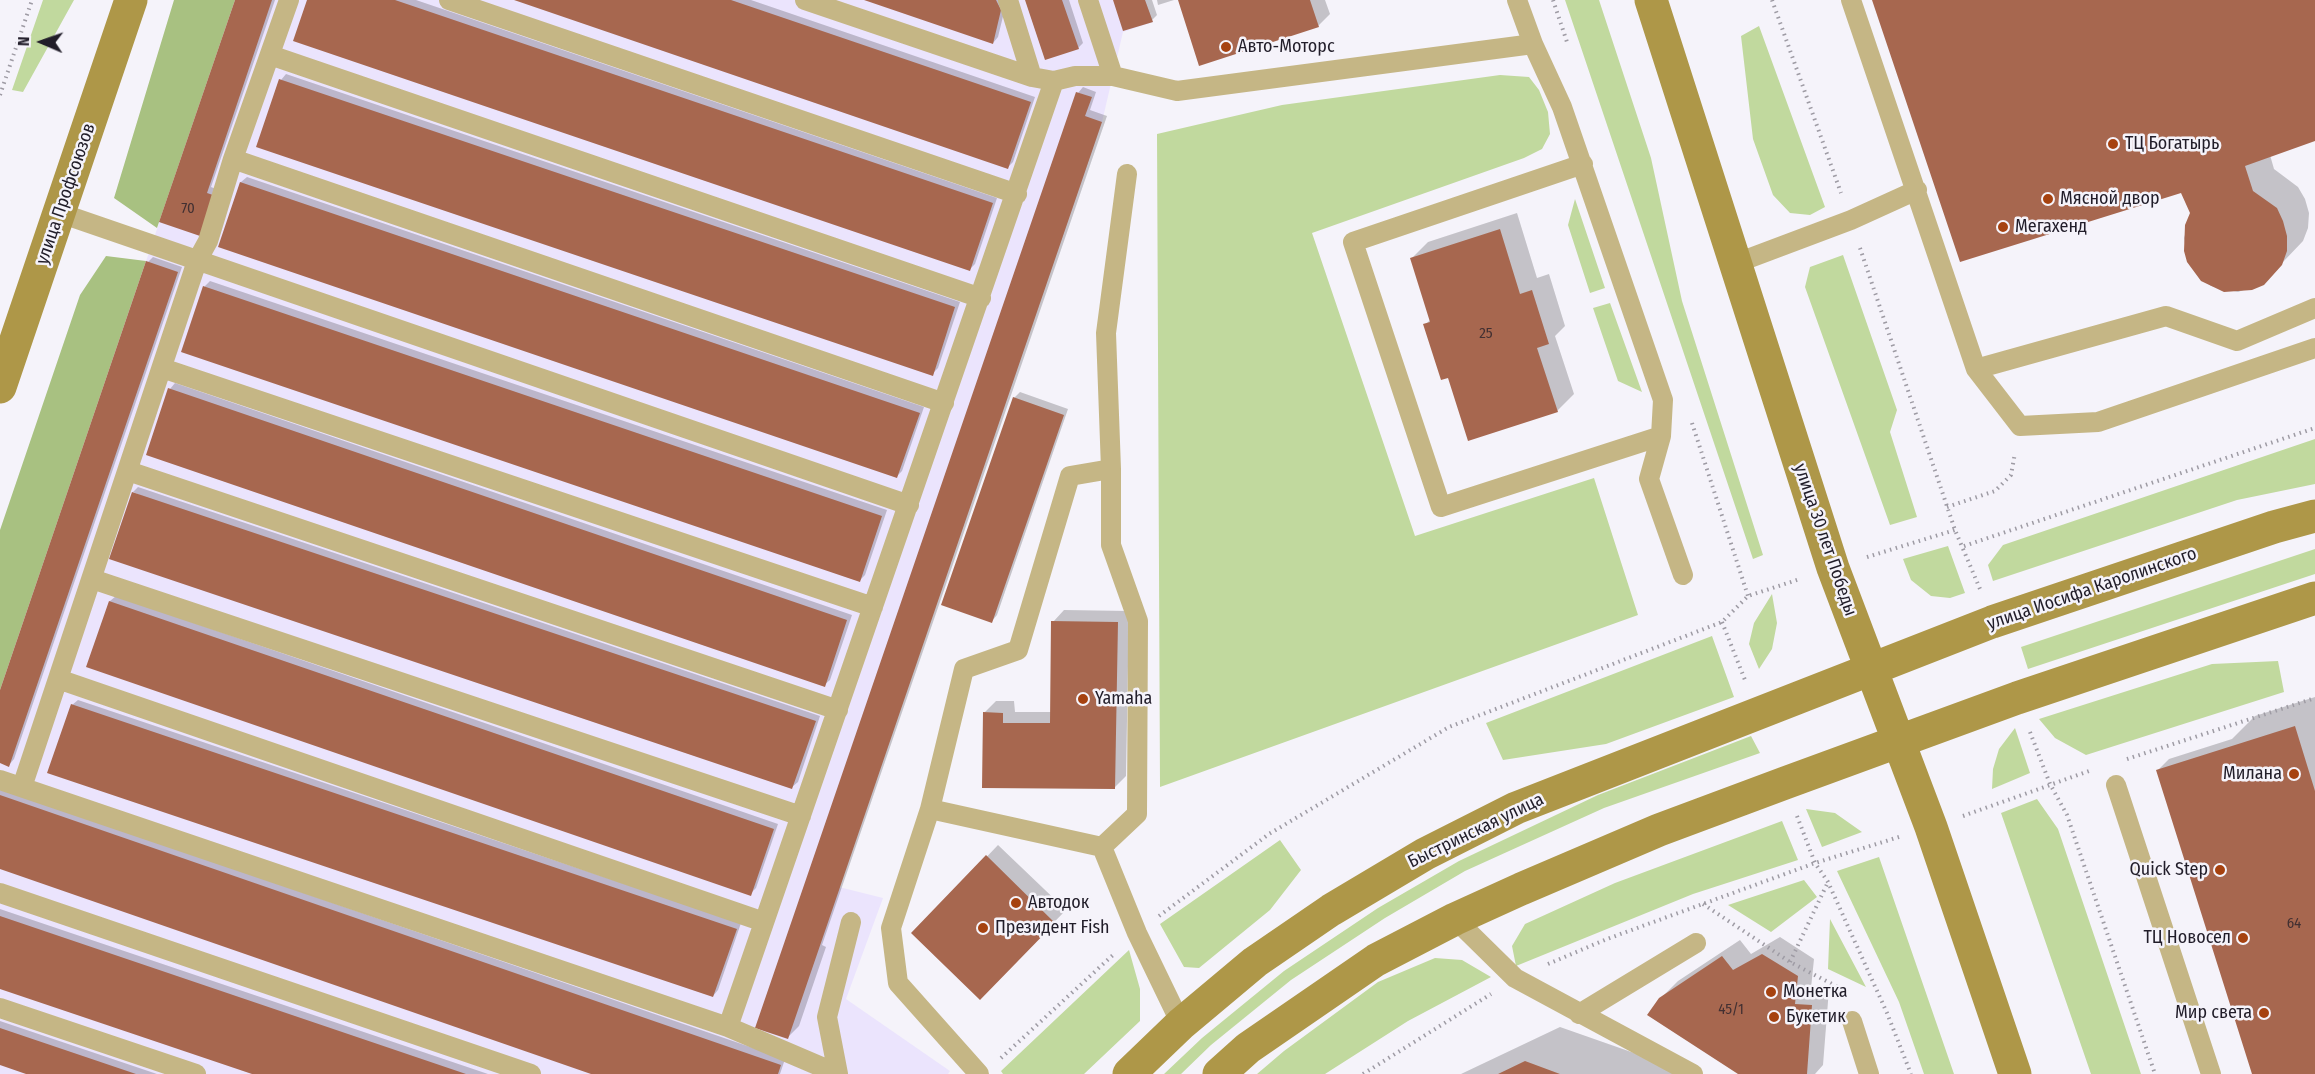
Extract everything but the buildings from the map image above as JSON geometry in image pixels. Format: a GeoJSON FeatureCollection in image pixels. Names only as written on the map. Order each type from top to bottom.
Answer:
{"type":"FeatureCollection","features":[{"type":"Feature","properties":{"kind":"main road","name":"улица Профсоюзов"},"geometry":{"type":"LineString","coordinates":[[0,387],[131,0]]}},
{"type":"Feature","properties":{"kind":"main road","name":"улица 30 лет Победы"},"geometry":{"type":"LineString","coordinates":[[1651,0],[1833,568],[1931,827],[2014,1074]]}},
{"type":"Feature","properties":{"kind":"main road","name":"улица Иосифа Каролинского"},"geometry":{"type":"LineString","coordinates":[[1871,669],[1992,622],[2274,527],[2315,516]]}},
{"type":"Feature","properties":{"kind":"main road"},"geometry":{"type":"LineString","coordinates":[[1219,1074],[1248,1048],[1376,960],[1455,919],[1659,830],[2017,698],[2315,598]]}},
{"type":"Feature","properties":{"kind":"main road","name":"Быстринская улица"},"geometry":{"type":"LineString","coordinates":[[1129,1074],[1181,1024],[1256,962],[1331,910],[1425,854],[1516,808],[1871,669]]}},
{"type":"Feature","properties":{"kind":"lane"},"geometry":{"type":"LineString","coordinates":[[22,787],[197,261],[208,241],[233,159],[289,0]]}},
{"type":"Feature","properties":{"kind":"lane"},"geometry":{"type":"LineString","coordinates":[[449,0],[1017,194]]}},
{"type":"Feature","properties":{"kind":"lane"},"geometry":{"type":"LineString","coordinates":[[805,0],[1032,77],[1054,81],[1075,76],[1113,76],[1177,91],[1533,44]]}},
{"type":"Feature","properties":{"kind":"lane"},"geometry":{"type":"LineString","coordinates":[[1008,0],[1032,77]]}},
{"type":"Feature","properties":{"kind":"lane"},"geometry":{"type":"LineString","coordinates":[[1088,0],[1113,76]]}},
{"type":"Feature","properties":{"kind":"lane"},"geometry":{"type":"LineString","coordinates":[[1517,0],[1533,44],[1562,106],[1663,400],[1661,436],[1649,479],[1683,575]]}},
{"type":"Feature","properties":{"kind":"lane"},"geometry":{"type":"LineString","coordinates":[[1851,0],[1976,369],[2020,426],[2098,422],[2315,348]]}},
{"type":"Feature","properties":{"kind":"lane"},"geometry":{"type":"LineString","coordinates":[[270,55],[981,298]]}},
{"type":"Feature","properties":{"kind":"lane"},"geometry":{"type":"LineString","coordinates":[[728,1027],[1017,194],[1054,81]]}},
{"type":"Feature","properties":{"kind":"lane"},"geometry":{"type":"LineString","coordinates":[[233,159],[944,403]]}},
{"type":"Feature","properties":{"kind":"lane"},"geometry":{"type":"LineString","coordinates":[[1583,164],[1353,242],[1442,507],[1661,436]]}},
{"type":"Feature","properties":{"kind":"lane"},"geometry":{"type":"LineString","coordinates":[[1102,847],[1137,814],[1138,621],[1111,545],[1106,333],[1127,174]]}},
{"type":"Feature","properties":{"kind":"lane"},"geometry":{"type":"LineString","coordinates":[[1734,264],[1851,220],[1917,190]]}},
{"type":"Feature","properties":{"kind":"lane"},"geometry":{"type":"LineString","coordinates":[[60,213],[909,505]]}},
{"type":"Feature","properties":{"kind":"lane"},"geometry":{"type":"LineString","coordinates":[[1976,369],[2166,316],[2237,341],[2315,308]]}},
{"type":"Feature","properties":{"kind":"lane"},"geometry":{"type":"LineString","coordinates":[[162,368],[873,607]]}},
{"type":"Feature","properties":{"kind":"lane"},"geometry":{"type":"LineString","coordinates":[[986,1070],[898,983],[891,928],[930,809],[964,669],[1018,650],[1070,476],[1111,469]]}},
{"type":"Feature","properties":{"kind":"lane"},"geometry":{"type":"LineString","coordinates":[[128,471],[837,710]]}},
{"type":"Feature","properties":{"kind":"lane"},"geometry":{"type":"LineString","coordinates":[[92,579],[801,816]]}},
{"type":"Feature","properties":{"kind":"lane"},"geometry":{"type":"LineString","coordinates":[[58,679],[764,922]]}},
{"type":"Feature","properties":{"kind":"lane"},"geometry":{"type":"LineString","coordinates":[[0,780],[728,1027],[838,1074]]}},
{"type":"Feature","properties":{"kind":"lane"},"geometry":{"type":"LineString","coordinates":[[2116,784],[2211,1074]]}},
{"type":"Feature","properties":{"kind":"lane"},"geometry":{"type":"LineString","coordinates":[[930,809],[1102,847]]}},
{"type":"Feature","properties":{"kind":"lane"},"geometry":{"type":"LineString","coordinates":[[1102,847],[1137,933],[1181,1024]]}},
{"type":"Feature","properties":{"kind":"lane"},"geometry":{"type":"LineString","coordinates":[[0,893],[531,1074]]}},
{"type":"Feature","properties":{"kind":"lane"},"geometry":{"type":"LineString","coordinates":[[1455,919],[1515,978],[1693,1074]]}},
{"type":"Feature","properties":{"kind":"lane"},"geometry":{"type":"LineString","coordinates":[[838,1074],[827,1017],[851,922]]}},
{"type":"Feature","properties":{"kind":"lane"},"geometry":{"type":"LineString","coordinates":[[1578,1014],[1696,943]]}},
{"type":"Feature","properties":{"kind":"lane"},"geometry":{"type":"LineString","coordinates":[[0,1008],[196,1074]]}},
{"type":"Feature","properties":{"kind":"lane"},"geometry":{"type":"LineString","coordinates":[[1851,1021],[1869,1074]]}},
{"type":"Feature","properties":{"kind":"path"},"geometry":{"type":"LineString","coordinates":[[0,95],[32,0]]}},
{"type":"Feature","properties":{"kind":"path"},"geometry":{"type":"LineString","coordinates":[[1772,0],[1851,220],[1955,530],[1964,546],[1992,622]]}},
{"type":"Feature","properties":{"kind":"path"},"geometry":{"type":"LineString","coordinates":[[1947,507],[1995,491],[2011,475],[2020,426]]}},
{"type":"Feature","properties":{"kind":"path"},"geometry":{"type":"LineString","coordinates":[[1964,546],[2315,428]]}},
{"type":"Feature","properties":{"kind":"path"},"geometry":{"type":"LineString","coordinates":[[986,1070],[1137,933],[1269,834],[1449,727],[1722,622],[1748,596],[1955,530]]}},
{"type":"Feature","properties":{"kind":"path"},"geometry":{"type":"LineString","coordinates":[[1722,622],[1758,713]]}},
{"type":"Feature","properties":{"kind":"path"},"geometry":{"type":"LineString","coordinates":[[2017,698],[2050,784],[2067,815],[2155,1074]]}},
{"type":"Feature","properties":{"kind":"path"},"geometry":{"type":"LineString","coordinates":[[1785,783],[1815,863],[1828,882],[1887,1012],[1911,1074]]}},
{"type":"Feature","properties":{"kind":"path"},"geometry":{"type":"LineString","coordinates":[[1363,1074],[1515,978],[1607,939],[1815,863],[1931,827]]}},
{"type":"Feature","properties":{"kind":"path"},"geometry":{"type":"LineString","coordinates":[[1790,962],[1828,882]]}},
{"type":"Feature","properties":{"kind":"path"},"geometry":{"type":"LineString","coordinates":[[1703,904],[1790,962],[1858,997]]}},
{"type":"Feature","properties":{"kind":"path"},"geometry":{"type":"LineString","coordinates":[[1878,1007],[1887,1012]]}},
{"type":"Feature","properties":{"kind":"shaded area"},"geometry":{"type":"Polygon","coordinates":[[[235,0],[1145,0],[1153,22],[1123,32],[1102,122],[839,887],[883,898],[846,999],[950,1071],[948,1074],[0,1074],[0,690],[235,0]]]}},
{"type":"Feature","properties":{"kind":"green space"},"geometry":{"type":"Polygon","coordinates":[[[43,0],[74,0],[23,92],[12,90],[43,0]]]}},
{"type":"Feature","properties":{"kind":"green space"},"geometry":{"type":"Polygon","coordinates":[[[174,0],[235,0],[157,228],[114,198],[174,0]]]}},
{"type":"Feature","properties":{"kind":"green space"},"geometry":{"type":"Polygon","coordinates":[[[1565,0],[1599,0],[1651,158],[1682,301],[1763,555],[1753,559],[1565,0]]]}},
{"type":"Feature","properties":{"kind":"green space"},"geometry":{"type":"Polygon","coordinates":[[[1759,26],[1825,207],[1810,215],[1790,213],[1773,195],[1753,139],[1741,36],[1759,26]]]}},
{"type":"Feature","properties":{"kind":"green space"},"geometry":{"type":"Polygon","coordinates":[[[1500,75],[1529,77],[1539,90],[1548,112],[1550,134],[1542,149],[1524,158],[1312,233],[1415,536],[1594,478],[1638,615],[1160,787],[1157,134],[1282,105],[1500,75]]]}},
{"type":"Feature","properties":{"kind":"green space"},"geometry":{"type":"Polygon","coordinates":[[[1575,199],[1605,288],[1590,293],[1568,225],[1575,199]]]}},
{"type":"Feature","properties":{"kind":"green space"},"geometry":{"type":"Polygon","coordinates":[[[1843,255],[1897,410],[1890,432],[1917,517],[1890,525],[1805,287],[1810,267],[1843,255]]]}},
{"type":"Feature","properties":{"kind":"green space"},"geometry":{"type":"Polygon","coordinates":[[[106,256],[146,261],[0,690],[0,530],[80,295],[106,256]]]}},
{"type":"Feature","properties":{"kind":"green space"},"geometry":{"type":"Polygon","coordinates":[[[1610,303],[1642,392],[1618,381],[1593,308],[1610,303]]]}},
{"type":"Feature","properties":{"kind":"green space"},"geometry":{"type":"Polygon","coordinates":[[[2315,439],[2315,484],[2237,500],[1993,581],[1988,565],[2003,545],[2315,439]]]}},
{"type":"Feature","properties":{"kind":"green space"},"geometry":{"type":"Polygon","coordinates":[[[1948,546],[1965,593],[1950,598],[1931,596],[1911,580],[1903,559],[1948,546]]]}},
{"type":"Feature","properties":{"kind":"green space"},"geometry":{"type":"Polygon","coordinates":[[[2315,549],[2315,574],[2028,669],[2021,647],[2315,549]]]}},
{"type":"Feature","properties":{"kind":"green space"},"geometry":{"type":"Polygon","coordinates":[[[1772,594],[1777,623],[1772,649],[1759,669],[1749,644],[1754,623],[1772,594]]]}},
{"type":"Feature","properties":{"kind":"green space"},"geometry":{"type":"Polygon","coordinates":[[[1712,636],[1734,697],[1606,744],[1503,760],[1486,723],[1712,636]]]}},
{"type":"Feature","properties":{"kind":"green space"},"geometry":{"type":"Polygon","coordinates":[[[2278,661],[2284,692],[2086,755],[2055,738],[2039,719],[2212,664],[2278,661]]]}},
{"type":"Feature","properties":{"kind":"green space"},"geometry":{"type":"Polygon","coordinates":[[[2015,728],[2030,773],[1992,789],[1993,769],[1999,749],[2015,728]]]}},
{"type":"Feature","properties":{"kind":"green space"},"geometry":{"type":"Polygon","coordinates":[[[1751,736],[1760,753],[1604,808],[1465,871],[1385,918],[1291,980],[1211,1045],[1181,1074],[1164,1074],[1202,1038],[1284,971],[1378,908],[1459,861],[1598,795],[1751,736]]]}},
{"type":"Feature","properties":{"kind":"green space"},"geometry":{"type":"Polygon","coordinates":[[[2037,799],[2058,829],[2141,1074],[2091,1074],[2001,813],[2037,799]]]}},
{"type":"Feature","properties":{"kind":"green space"},"geometry":{"type":"Polygon","coordinates":[[[1806,809],[1835,813],[1862,832],[1822,847],[1806,809]]]}},
{"type":"Feature","properties":{"kind":"green space"},"geometry":{"type":"Polygon","coordinates":[[[1782,821],[1798,860],[1693,894],[1516,966],[1512,946],[1525,924],[1615,883],[1782,821]]]}},
{"type":"Feature","properties":{"kind":"green space"},"geometry":{"type":"Polygon","coordinates":[[[1280,840],[1301,870],[1270,910],[1199,968],[1184,967],[1160,924],[1280,840]]]}},
{"type":"Feature","properties":{"kind":"green space"},"geometry":{"type":"Polygon","coordinates":[[[1879,857],[1954,1074],[1924,1074],[1899,1002],[1837,871],[1879,857]]]}},
{"type":"Feature","properties":{"kind":"green space"},"geometry":{"type":"Polygon","coordinates":[[[1804,880],[1817,897],[1771,932],[1728,905],[1804,880]]]}},
{"type":"Feature","properties":{"kind":"green space"},"geometry":{"type":"Polygon","coordinates":[[[1830,919],[1866,987],[1828,969],[1830,919]]]}},
{"type":"Feature","properties":{"kind":"green space"},"geometry":{"type":"Polygon","coordinates":[[[1129,950],[1140,989],[1140,1021],[1084,1074],[1003,1074],[1001,1071],[1129,950]]]}},
{"type":"Feature","properties":{"kind":"green space"},"geometry":{"type":"Polygon","coordinates":[[[1435,958],[1462,960],[1491,977],[1408,1021],[1325,1074],[1257,1074],[1284,1051],[1378,982],[1435,958]]]}},
{"type":"Feature","properties":{"kind":"place","name":"Авто-Моторс"},"geometry":{"type":"Point","coordinates":[1226,47]}},
{"type":"Feature","properties":{"kind":"place","name":"ТЦ Богатырь"},"geometry":{"type":"Point","coordinates":[2113,144]}},
{"type":"Feature","properties":{"kind":"place","name":"Мясной двор"},"geometry":{"type":"Point","coordinates":[2048,199]}},
{"type":"Feature","properties":{"kind":"place","name":"Мегахенд"},"geometry":{"type":"Point","coordinates":[2003,227]}},
{"type":"Feature","properties":{"kind":"place","name":"Yamaha"},"geometry":{"type":"Point","coordinates":[1083,699]}},
{"type":"Feature","properties":{"kind":"place","name":"Милана"},"geometry":{"type":"Point","coordinates":[2294,774]}},
{"type":"Feature","properties":{"kind":"place","name":"Quick Step"},"geometry":{"type":"Point","coordinates":[2220,870]}},
{"type":"Feature","properties":{"kind":"place","name":"Автодок"},"geometry":{"type":"Point","coordinates":[1016,903]}},
{"type":"Feature","properties":{"kind":"place","name":"Президент Fish"},"geometry":{"type":"Point","coordinates":[983,928]}},
{"type":"Feature","properties":{"kind":"place","name":"ТЦ Новосел"},"geometry":{"type":"Point","coordinates":[2243,938]}},
{"type":"Feature","properties":{"kind":"place","name":"Монетка"},"geometry":{"type":"Point","coordinates":[1771,992]}},
{"type":"Feature","properties":{"kind":"place","name":"Мир света"},"geometry":{"type":"Point","coordinates":[2264,1013]}},
{"type":"Feature","properties":{"kind":"place","name":"Букетик"},"geometry":{"type":"Point","coordinates":[1774,1017]}}]}
